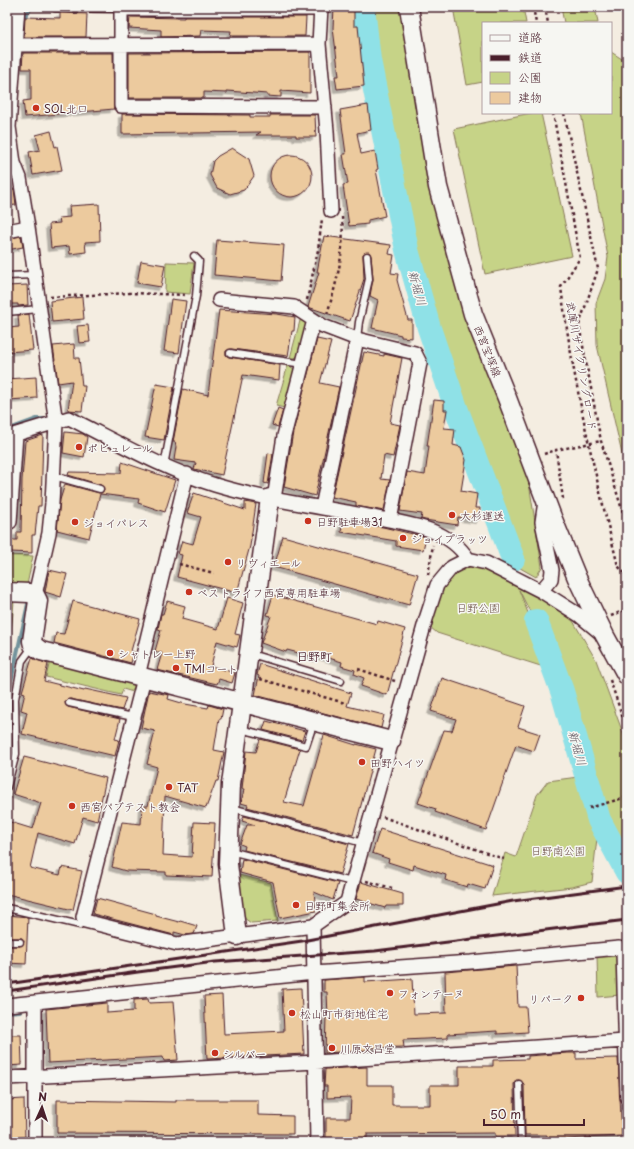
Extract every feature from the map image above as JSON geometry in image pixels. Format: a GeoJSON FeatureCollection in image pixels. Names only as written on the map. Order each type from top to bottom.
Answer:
{"type":"FeatureCollection","features":[{"type":"Feature","properties":{"kind":"street"},"geometry":{"type":"LineString","coordinates":[[18,7],[11,45],[8,127],[14,163],[20,178],[28,227],[56,423],[54,476],[48,533],[35,595],[38,601],[32,637],[33,646],[41,651],[391,741]]}},
{"type":"Feature","properties":{"kind":"street","name":"西宮宝塚線"},"geometry":{"type":"LineString","coordinates":[[409,7],[438,188],[471,307],[577,578],[605,636],[627,676]]}},
{"type":"Feature","properties":{"kind":"street"},"geometry":{"type":"LineString","coordinates":[[325,107],[121,106],[121,8],[321,8],[319,44],[325,107],[331,211]]}},
{"type":"Feature","properties":{"kind":"street"},"geometry":{"type":"LineString","coordinates":[[11,45],[319,44]]}},
{"type":"Feature","properties":{"kind":"street"},"geometry":{"type":"LineString","coordinates":[[7,231],[28,227]]}},
{"type":"Feature","properties":{"kind":"street"},"geometry":{"type":"LineString","coordinates":[[219,300],[294,307],[314,320],[357,339],[415,353],[420,363],[390,520]]}},
{"type":"Feature","properties":{"kind":"street"},"geometry":{"type":"LineString","coordinates":[[237,936],[228,864],[231,784],[272,499],[284,436],[304,364],[314,320]]}},
{"type":"Feature","properties":{"kind":"street"},"geometry":{"type":"LineString","coordinates":[[322,507],[357,339]]}},
{"type":"Feature","properties":{"kind":"street"},"geometry":{"type":"LineString","coordinates":[[7,522],[10,522],[11,435],[69,418],[164,466],[215,485],[272,499],[423,526],[461,548],[468,560]]}},
{"type":"Feature","properties":{"kind":"street"},"geometry":{"type":"LineString","coordinates":[[187,474],[166,560],[134,717],[83,917],[85,921],[177,944],[313,926],[347,902],[362,843],[437,585],[452,567],[468,560],[486,563],[541,591],[578,615],[605,636]]}},
{"type":"Feature","properties":{"kind":"street"},"geometry":{"type":"LineString","coordinates":[[541,591],[551,579],[552,570],[542,522],[545,499]]}},
{"type":"Feature","properties":{"kind":"street"},"geometry":{"type":"LineString","coordinates":[[7,592],[29,593],[35,595]]}},
{"type":"Feature","properties":{"kind":"street"},"geometry":{"type":"LineString","coordinates":[[313,926],[317,1142]]}},
{"type":"Feature","properties":{"kind":"street"},"geometry":{"type":"LineString","coordinates":[[7,1006],[314,973],[471,962],[619,948],[623,951],[627,1097]]}},
{"type":"Feature","properties":{"kind":"street"},"geometry":{"type":"LineString","coordinates":[[35,1002],[35,1142]]}},
{"type":"Feature","properties":{"kind":"street"},"geometry":{"type":"LineString","coordinates":[[7,1078],[316,1062],[625,1041]]}},
{"type":"Feature","properties":{"kind":"lane"},"geometry":{"type":"LineString","coordinates":[[55,8],[121,8]]}},
{"type":"Feature","properties":{"kind":"lane"},"geometry":{"type":"LineString","coordinates":[[164,466],[196,296],[199,260],[194,256]]}},
{"type":"Feature","properties":{"kind":"lane"},"geometry":{"type":"LineString","coordinates":[[357,339],[359,322],[369,279],[367,256]]}},
{"type":"Feature","properties":{"kind":"lane"},"geometry":{"type":"LineString","coordinates":[[7,276],[35,275]]}},
{"type":"Feature","properties":{"kind":"lane"},"geometry":{"type":"LineString","coordinates":[[7,312],[39,304]]}},
{"type":"Feature","properties":{"kind":"lane"},"geometry":{"type":"LineString","coordinates":[[230,354],[304,364]]}},
{"type":"Feature","properties":{"kind":"lane"},"geometry":{"type":"LineString","coordinates":[[54,476],[100,489]]}},
{"type":"Feature","properties":{"kind":"lane"},"geometry":{"type":"LineString","coordinates":[[7,787],[16,754],[16,692],[22,661],[33,646]]}},
{"type":"Feature","properties":{"kind":"lane"},"geometry":{"type":"LineString","coordinates":[[249,653],[341,681]]}},
{"type":"Feature","properties":{"kind":"lane"},"geometry":{"type":"LineString","coordinates":[[69,703],[134,717]]}},
{"type":"Feature","properties":{"kind":"lane"},"geometry":{"type":"LineString","coordinates":[[238,729],[306,746],[314,721]]}},
{"type":"Feature","properties":{"kind":"lane"},"geometry":{"type":"LineString","coordinates":[[230,808],[362,843]]}},
{"type":"Feature","properties":{"kind":"lane"},"geometry":{"type":"LineString","coordinates":[[229,850],[353,880]]}},
{"type":"Feature","properties":{"kind":"lane"},"geometry":{"type":"LineString","coordinates":[[7,908],[80,925],[85,921]]}},
{"type":"Feature","properties":{"kind":"lane"},"geometry":{"type":"LineString","coordinates":[[7,942],[20,942]]}},
{"type":"Feature","properties":{"kind":"lane"},"geometry":{"type":"LineString","coordinates":[[519,1084],[521,1142]]}},
{"type":"Feature","properties":{"kind":"path"},"geometry":{"type":"LineString","coordinates":[[533,7],[536,22]]}},
{"type":"Feature","properties":{"kind":"path"},"geometry":{"type":"LineString","coordinates":[[545,7],[548,22]]}},
{"type":"Feature","properties":{"kind":"path","name":"武庫川サイクリングロード"},"geometry":{"type":"LineString","coordinates":[[553,114],[580,258],[561,287],[567,338],[588,443],[618,566],[627,576]]}},
{"type":"Feature","properties":{"kind":"path"},"geometry":{"type":"LineString","coordinates":[[564,114],[598,270],[579,325],[601,441],[627,526]]}},
{"type":"Feature","properties":{"kind":"path"},"geometry":{"type":"LineString","coordinates":[[331,211],[342,217],[344,239],[334,290],[314,320],[318,250],[323,214],[331,211]]}},
{"type":"Feature","properties":{"kind":"path"},"geometry":{"type":"LineString","coordinates":[[39,304],[130,292],[196,296]]}},
{"type":"Feature","properties":{"kind":"path"},"geometry":{"type":"LineString","coordinates":[[547,453],[601,441]]}},
{"type":"Feature","properties":{"kind":"path"},"geometry":{"type":"LineString","coordinates":[[556,450],[563,504]]}},
{"type":"Feature","properties":{"kind":"path"},"geometry":{"type":"LineString","coordinates":[[166,560],[214,573]]}},
{"type":"Feature","properties":{"kind":"path"},"geometry":{"type":"LineString","coordinates":[[618,613],[627,609]]}},
{"type":"Feature","properties":{"kind":"path"},"geometry":{"type":"LineString","coordinates":[[358,669],[408,684]]}},
{"type":"Feature","properties":{"kind":"path"},"geometry":{"type":"LineString","coordinates":[[608,674],[627,730]]}},
{"type":"Feature","properties":{"kind":"path"},"geometry":{"type":"LineString","coordinates":[[246,675],[345,703]]}},
{"type":"Feature","properties":{"kind":"path"},"geometry":{"type":"LineString","coordinates":[[589,808],[627,797]]}},
{"type":"Feature","properties":{"kind":"path"},"geometry":{"type":"LineString","coordinates":[[371,813],[504,859]]}},
{"type":"Feature","properties":{"kind":"path"},"geometry":{"type":"LineString","coordinates":[[353,880],[392,888]]}},
{"type":"Feature","properties":{"kind":"green space"},"geometry":{"type":"Polygon","coordinates":[[[368,7],[402,7],[422,139],[525,457],[542,567],[536,577],[506,560],[425,342],[405,276],[384,101],[368,7]]]}},
{"type":"Feature","properties":{"kind":"green space"},"geometry":{"type":"Polygon","coordinates":[[[453,7],[523,7],[526,22],[482,22],[482,82],[467,85],[453,7]]]}},
{"type":"Feature","properties":{"kind":"green space"},"geometry":{"type":"Polygon","coordinates":[[[561,7],[595,7],[598,22],[564,22],[561,7]]]}},
{"type":"Feature","properties":{"kind":"green space"},"geometry":{"type":"Polygon","coordinates":[[[612,53],[622,59],[627,86],[627,476],[597,345],[596,303],[605,279],[608,257],[581,114],[612,114],[612,53]]]}},
{"type":"Feature","properties":{"kind":"green space"},"geometry":{"type":"Polygon","coordinates":[[[526,114],[541,114],[572,256],[485,274],[454,129],[526,114]]]}},
{"type":"Feature","properties":{"kind":"green space"},"geometry":{"type":"Polygon","coordinates":[[[166,262],[194,263],[190,294],[165,292],[166,262]]]}},
{"type":"Feature","properties":{"kind":"green space"},"geometry":{"type":"Polygon","coordinates":[[[301,317],[309,321],[299,354],[295,358],[290,358],[301,317]]]}},
{"type":"Feature","properties":{"kind":"green space"},"geometry":{"type":"Polygon","coordinates":[[[288,365],[294,369],[285,408],[276,406],[288,365]]]}},
{"type":"Feature","properties":{"kind":"green space"},"geometry":{"type":"Polygon","coordinates":[[[7,555],[33,556],[27,585],[7,584],[7,555]]]}},
{"type":"Feature","properties":{"kind":"green space","name":"日野公園"},"geometry":{"type":"Polygon","coordinates":[[[477,565],[527,588],[573,621],[596,660],[627,744],[627,859],[613,829],[557,665],[519,590],[550,669],[437,633],[430,627],[441,588],[455,571],[477,565]]]}},
{"type":"Feature","properties":{"kind":"green space"},"geometry":{"type":"Polygon","coordinates":[[[7,602],[14,602],[7,673],[7,602]]]}},
{"type":"Feature","properties":{"kind":"green space"},"geometry":{"type":"Polygon","coordinates":[[[50,661],[135,684],[133,692],[123,689],[121,695],[46,677],[50,661]]]}},
{"type":"Feature","properties":{"kind":"green space","name":"日野南公園"},"geometry":{"type":"Polygon","coordinates":[[[578,777],[584,790],[597,838],[592,882],[572,887],[492,896],[505,853],[516,857],[537,795],[548,781],[578,777]]]}},
{"type":"Feature","properties":{"kind":"green space"},"geometry":{"type":"Polygon","coordinates":[[[239,875],[271,883],[278,921],[251,923],[244,918],[239,875]]]}},
{"type":"Feature","properties":{"kind":"green space"},"geometry":{"type":"Polygon","coordinates":[[[597,955],[614,955],[618,958],[620,995],[598,997],[597,955]]]}},
{"type":"Feature","properties":{"kind":"building"},"geometry":{"type":"Polygon","coordinates":[[[334,7],[354,7],[354,26],[358,26],[364,86],[337,89],[335,76],[339,76],[333,28],[334,7]]]}},
{"type":"Feature","properties":{"kind":"building"},"geometry":{"type":"Polygon","coordinates":[[[60,13],[87,14],[86,37],[24,37],[25,17],[60,18],[60,13]]]}},
{"type":"Feature","properties":{"kind":"building"},"geometry":{"type":"Polygon","coordinates":[[[130,17],[306,17],[305,36],[230,36],[231,31],[201,30],[200,36],[161,37],[161,30],[129,28],[130,17]]]}},
{"type":"Feature","properties":{"kind":"building"},"geometry":{"type":"Polygon","coordinates":[[[310,52],[310,93],[281,91],[281,97],[267,96],[267,94],[227,91],[227,93],[204,92],[204,98],[129,98],[129,53],[310,52]]]}},
{"type":"Feature","properties":{"kind":"building"},"geometry":{"type":"Polygon","coordinates":[[[23,53],[113,53],[114,109],[25,117],[23,101],[31,100],[31,69],[22,69],[23,53]]]}},
{"type":"Feature","properties":{"kind":"building"},"geometry":{"type":"Polygon","coordinates":[[[368,105],[371,130],[357,133],[361,154],[375,151],[378,169],[376,170],[385,216],[368,220],[368,224],[349,226],[343,185],[348,184],[343,154],[346,154],[340,110],[368,105]]]}},
{"type":"Feature","properties":{"kind":"building"},"geometry":{"type":"Polygon","coordinates":[[[122,114],[250,115],[250,117],[270,117],[270,115],[315,115],[316,137],[296,137],[296,135],[256,135],[261,132],[122,134],[122,114]]]}},
{"type":"Feature","properties":{"kind":"building"},"geometry":{"type":"Polygon","coordinates":[[[51,131],[55,147],[57,146],[62,170],[33,175],[29,152],[40,150],[36,135],[51,131]]]}},
{"type":"Feature","properties":{"kind":"building"},"geometry":{"type":"Polygon","coordinates":[[[232,148],[249,159],[254,176],[244,190],[230,194],[217,188],[210,175],[213,161],[218,156],[232,148]]]}},
{"type":"Feature","properties":{"kind":"building"},"geometry":{"type":"Polygon","coordinates":[[[291,155],[306,161],[312,176],[306,191],[291,197],[276,191],[270,176],[276,161],[291,155]]]}},
{"type":"Feature","properties":{"kind":"building"},"geometry":{"type":"Polygon","coordinates":[[[14,189],[16,205],[7,206],[7,190],[14,189]]]}},
{"type":"Feature","properties":{"kind":"building"},"geometry":{"type":"Polygon","coordinates":[[[99,204],[100,241],[85,242],[86,252],[70,254],[69,246],[51,248],[49,224],[60,223],[59,218],[70,217],[69,206],[99,204]]]}},
{"type":"Feature","properties":{"kind":"building"},"geometry":{"type":"Polygon","coordinates":[[[21,236],[23,247],[7,250],[7,239],[21,236]]]}},
{"type":"Feature","properties":{"kind":"building"},"geometry":{"type":"Polygon","coordinates":[[[324,236],[391,245],[389,254],[394,255],[391,273],[398,274],[397,280],[408,320],[412,320],[412,338],[401,337],[401,335],[372,328],[378,300],[370,296],[373,279],[371,256],[369,252],[363,254],[364,279],[350,321],[308,307],[319,272],[317,272],[324,236]]]}},
{"type":"Feature","properties":{"kind":"building"},"geometry":{"type":"Polygon","coordinates":[[[217,240],[284,245],[281,281],[214,275],[217,240]]]}},
{"type":"Feature","properties":{"kind":"building"},"geometry":{"type":"Polygon","coordinates":[[[141,261],[165,265],[161,287],[137,283],[141,261]]]}},
{"type":"Feature","properties":{"kind":"building"},"geometry":{"type":"Polygon","coordinates":[[[27,285],[28,305],[18,306],[18,304],[7,304],[7,286],[27,285]]]}},
{"type":"Feature","properties":{"kind":"building"},"geometry":{"type":"Polygon","coordinates":[[[82,297],[84,319],[52,322],[50,301],[82,297]]]}},
{"type":"Feature","properties":{"kind":"building"},"geometry":{"type":"Polygon","coordinates":[[[171,299],[186,301],[179,353],[164,351],[171,299]]]}},
{"type":"Feature","properties":{"kind":"building"},"geometry":{"type":"Polygon","coordinates":[[[219,310],[277,314],[295,317],[294,331],[292,331],[288,356],[231,349],[226,351],[226,355],[229,357],[280,365],[279,380],[243,375],[222,475],[194,469],[196,463],[174,460],[176,447],[175,442],[173,442],[183,389],[208,395],[219,310]]]}},
{"type":"Feature","properties":{"kind":"building"},"geometry":{"type":"Polygon","coordinates":[[[29,314],[33,350],[7,352],[7,328],[19,327],[18,315],[29,314]]]}},
{"type":"Feature","properties":{"kind":"building"},"geometry":{"type":"Polygon","coordinates":[[[88,325],[90,342],[79,343],[77,326],[88,325]]]}},
{"type":"Feature","properties":{"kind":"building"},"geometry":{"type":"Polygon","coordinates":[[[317,339],[331,342],[320,383],[339,387],[315,496],[284,487],[293,432],[317,339]]]}},
{"type":"Feature","properties":{"kind":"building"},"geometry":{"type":"Polygon","coordinates":[[[74,344],[75,358],[79,358],[82,386],[85,386],[82,411],[68,410],[72,381],[58,383],[53,346],[74,344]]]}},
{"type":"Feature","properties":{"kind":"building"},"geometry":{"type":"Polygon","coordinates":[[[364,352],[402,358],[390,423],[400,425],[393,457],[384,455],[381,479],[390,480],[384,511],[356,506],[356,502],[332,497],[364,352]]]}},
{"type":"Feature","properties":{"kind":"building"},"geometry":{"type":"Polygon","coordinates":[[[36,377],[37,398],[9,400],[7,379],[36,377]]]}},
{"type":"Feature","properties":{"kind":"building"},"geometry":{"type":"Polygon","coordinates":[[[156,384],[174,387],[164,440],[145,437],[156,384]]]}},
{"type":"Feature","properties":{"kind":"building"},"geometry":{"type":"Polygon","coordinates":[[[434,400],[444,401],[444,410],[447,410],[444,428],[455,429],[453,445],[461,447],[466,460],[461,491],[477,494],[475,508],[480,508],[479,520],[458,517],[457,525],[425,520],[421,519],[422,514],[400,511],[407,472],[425,475],[429,446],[427,446],[434,400]]]}},
{"type":"Feature","properties":{"kind":"building"},"geometry":{"type":"Polygon","coordinates":[[[278,408],[283,410],[278,427],[272,425],[278,408]]]}},
{"type":"Feature","properties":{"kind":"building"},"geometry":{"type":"Polygon","coordinates":[[[65,432],[83,434],[87,437],[84,457],[63,453],[65,432]]]}},
{"type":"Feature","properties":{"kind":"building"},"geometry":{"type":"Polygon","coordinates":[[[43,435],[41,506],[38,506],[35,535],[32,535],[32,553],[11,552],[11,550],[7,550],[7,540],[17,540],[17,532],[21,532],[22,480],[25,441],[43,435]]]}},
{"type":"Feature","properties":{"kind":"building"},"geometry":{"type":"Polygon","coordinates":[[[268,453],[273,454],[268,484],[264,483],[268,453]]]}},
{"type":"Feature","properties":{"kind":"building"},"geometry":{"type":"Polygon","coordinates":[[[122,462],[175,480],[165,512],[138,503],[139,499],[100,494],[89,538],[57,530],[60,500],[65,484],[99,493],[104,490],[101,485],[68,475],[69,472],[121,473],[122,462]]]}},
{"type":"Feature","properties":{"kind":"building"},"geometry":{"type":"Polygon","coordinates":[[[194,493],[245,510],[245,502],[256,504],[250,546],[237,593],[177,577],[182,555],[178,554],[182,541],[193,544],[201,517],[187,513],[194,493]]]}},
{"type":"Feature","properties":{"kind":"building","name":"ジョイプラッツ"},"geometry":{"type":"Polygon","coordinates":[[[343,521],[383,527],[426,537],[423,550],[396,546],[396,541],[341,532],[343,521]]]}},
{"type":"Feature","properties":{"kind":"building"},"geometry":{"type":"Polygon","coordinates":[[[283,536],[418,574],[409,605],[274,567],[283,536]]]}},
{"type":"Feature","properties":{"kind":"building"},"geometry":{"type":"Polygon","coordinates":[[[49,570],[67,574],[61,597],[45,592],[49,570]]]}},
{"type":"Feature","properties":{"kind":"building"},"geometry":{"type":"Polygon","coordinates":[[[273,595],[377,624],[378,621],[405,629],[387,695],[361,686],[364,678],[354,674],[355,670],[341,666],[342,662],[319,655],[318,658],[287,650],[286,652],[261,643],[271,616],[267,615],[273,595]]]}},
{"type":"Feature","properties":{"kind":"building"},"geometry":{"type":"Polygon","coordinates":[[[227,598],[243,603],[235,634],[240,635],[237,647],[217,641],[211,666],[235,673],[232,683],[219,679],[217,684],[157,670],[162,653],[155,651],[161,630],[158,629],[161,614],[163,614],[167,601],[185,606],[182,619],[218,629],[227,598]]]}},
{"type":"Feature","properties":{"kind":"building"},"geometry":{"type":"Polygon","coordinates":[[[73,601],[140,619],[131,651],[134,652],[131,663],[54,643],[56,633],[64,634],[73,601]]]}},
{"type":"Feature","properties":{"kind":"building"},"geometry":{"type":"Polygon","coordinates":[[[32,658],[48,664],[44,681],[84,691],[85,689],[126,698],[122,710],[70,699],[65,702],[68,707],[120,719],[115,739],[119,740],[115,756],[22,734],[27,712],[21,710],[25,693],[22,692],[32,658]]]}},
{"type":"Feature","properties":{"kind":"building"},"geometry":{"type":"Polygon","coordinates":[[[260,664],[351,693],[347,706],[384,715],[381,728],[255,695],[259,676],[257,675],[260,664]]]}},
{"type":"Feature","properties":{"kind":"building"},"geometry":{"type":"Polygon","coordinates":[[[442,678],[525,706],[518,727],[540,734],[534,751],[516,745],[486,830],[435,812],[436,809],[418,803],[444,730],[452,731],[456,719],[431,711],[442,678]]]}},
{"type":"Feature","properties":{"kind":"building"},"geometry":{"type":"Polygon","coordinates":[[[149,691],[169,695],[168,699],[185,704],[208,708],[209,705],[223,709],[221,719],[219,719],[214,750],[224,752],[218,781],[216,781],[206,808],[165,796],[163,855],[192,857],[194,822],[215,823],[212,877],[166,875],[166,872],[126,871],[112,867],[122,822],[141,824],[142,806],[148,806],[157,767],[147,764],[155,731],[141,728],[149,691]]]}},
{"type":"Feature","properties":{"kind":"building"},"geometry":{"type":"Polygon","coordinates":[[[266,721],[305,731],[302,740],[263,730],[266,721]]]}},
{"type":"Feature","properties":{"kind":"building"},"geometry":{"type":"Polygon","coordinates":[[[324,735],[356,745],[376,749],[353,835],[247,807],[248,805],[241,803],[244,789],[242,789],[246,751],[256,752],[260,739],[300,749],[284,802],[304,806],[324,735]]]}},
{"type":"Feature","properties":{"kind":"building"},"geometry":{"type":"Polygon","coordinates":[[[24,757],[106,778],[97,821],[83,817],[75,844],[38,833],[30,868],[60,875],[62,867],[82,871],[73,910],[7,894],[7,821],[33,829],[41,803],[13,794],[24,757]]]}},
{"type":"Feature","properties":{"kind":"building"},"geometry":{"type":"Polygon","coordinates":[[[244,816],[349,844],[340,874],[244,850],[245,846],[240,844],[247,825],[255,825],[242,821],[244,816]]]}},
{"type":"Feature","properties":{"kind":"building"},"geometry":{"type":"Polygon","coordinates":[[[380,829],[493,865],[485,889],[468,884],[467,887],[445,880],[446,875],[414,865],[413,870],[388,862],[389,859],[372,853],[380,829]]]}},
{"type":"Feature","properties":{"kind":"building"},"geometry":{"type":"Polygon","coordinates":[[[242,859],[338,883],[333,900],[314,892],[316,911],[280,918],[273,882],[240,873],[242,859]]]}},
{"type":"Feature","properties":{"kind":"building"},"geometry":{"type":"Polygon","coordinates":[[[361,882],[403,894],[403,906],[386,906],[385,908],[356,899],[361,882]]]}},
{"type":"Feature","properties":{"kind":"building"},"geometry":{"type":"Polygon","coordinates":[[[97,898],[156,914],[156,916],[197,926],[194,934],[185,935],[174,932],[174,935],[93,914],[97,898]]]}},
{"type":"Feature","properties":{"kind":"building"},"geometry":{"type":"Polygon","coordinates":[[[7,915],[28,917],[26,964],[7,963],[7,946],[20,946],[24,942],[22,938],[7,938],[7,915]]]}},
{"type":"Feature","properties":{"kind":"building"},"geometry":{"type":"Polygon","coordinates":[[[516,966],[518,1007],[526,1007],[528,1032],[497,1034],[497,1031],[448,1034],[448,1038],[403,1040],[404,1047],[367,1048],[367,1050],[325,1053],[326,1017],[328,1017],[327,992],[324,992],[324,980],[365,977],[365,982],[412,979],[414,1014],[446,1013],[445,972],[516,966]]]}},
{"type":"Feature","properties":{"kind":"building","name":"松山町市街地住宅"},"geometry":{"type":"Polygon","coordinates":[[[301,988],[304,1054],[207,1059],[204,996],[222,995],[224,1034],[284,1031],[282,989],[301,988]]]}},
{"type":"Feature","properties":{"kind":"building"},"geometry":{"type":"Polygon","coordinates":[[[148,999],[149,1003],[173,1002],[178,1060],[164,1061],[163,1057],[48,1063],[46,1009],[107,1003],[107,1013],[134,1011],[134,1000],[148,999]]]}},
{"type":"Feature","properties":{"kind":"building"},"geometry":{"type":"Polygon","coordinates":[[[7,1035],[21,1035],[22,1065],[7,1066],[7,1035]]]}},
{"type":"Feature","properties":{"kind":"building"},"geometry":{"type":"Polygon","coordinates":[[[576,1053],[576,1059],[618,1058],[622,1136],[547,1140],[547,1135],[525,1135],[524,1084],[519,1080],[516,1080],[514,1084],[515,1136],[495,1136],[495,1133],[367,1134],[367,1138],[326,1138],[326,1118],[350,1118],[351,1097],[327,1098],[327,1086],[324,1086],[325,1069],[367,1067],[367,1085],[392,1085],[392,1105],[430,1105],[430,1085],[459,1085],[459,1066],[493,1066],[493,1060],[528,1059],[528,1056],[576,1053]]]}},
{"type":"Feature","properties":{"kind":"building"},"geometry":{"type":"Polygon","coordinates":[[[24,1099],[25,1137],[7,1138],[7,1100],[24,1099]]]}},
{"type":"Feature","properties":{"kind":"building"},"geometry":{"type":"Polygon","coordinates":[[[57,1100],[176,1102],[176,1100],[258,1100],[258,1115],[293,1116],[293,1134],[57,1133],[57,1100]]]}},
{"type":"Feature","properties":{"kind":"waterway"},"geometry":{"type":"LineString","coordinates":[[22,36],[26,14],[32,7]]}},
{"type":"Feature","properties":{"kind":"waterway","name":"新堀川"},"geometry":{"type":"LineString","coordinates":[[363,7],[369,60],[407,250],[429,328],[456,408],[513,559]]}},
{"type":"Feature","properties":{"kind":"waterway"},"geometry":{"type":"LineString","coordinates":[[7,430],[37,419],[47,419]]}},
{"type":"Feature","properties":{"kind":"waterway"},"geometry":{"type":"LineString","coordinates":[[7,712],[8,694],[28,604]]}},
{"type":"Feature","properties":{"kind":"waterway","name":"新堀川"},"geometry":{"type":"LineString","coordinates":[[536,621],[562,691],[599,820],[627,872]]}},
{"type":"Feature","properties":{"kind":"waterway"},"geometry":{"type":"LineString","coordinates":[[7,1012],[20,1011]]}},
{"type":"Feature","properties":{"kind":"railway"},"geometry":{"type":"LineString","coordinates":[[7,984],[302,941],[513,901],[627,886]]}},
{"type":"Feature","properties":{"kind":"railway"},"geometry":{"type":"LineString","coordinates":[[7,991],[215,962],[375,951],[627,920]]}},
{"type":"Feature","properties":{"kind":"place","name":"SOL北口"},"geometry":{"type":"Point","coordinates":[36,108]}},
{"type":"Feature","properties":{"kind":"place","name":"ポピュレール"},"geometry":{"type":"Point","coordinates":[79,447]}},
{"type":"Feature","properties":{"kind":"place","name":"大杉運送"},"geometry":{"type":"Point","coordinates":[452,515]}},
{"type":"Feature","properties":{"kind":"place","name":"日野駐車場31"},"geometry":{"type":"Point","coordinates":[308,521]}},
{"type":"Feature","properties":{"kind":"place","name":"ジョイパレス"},"geometry":{"type":"Point","coordinates":[75,522]}},
{"type":"Feature","properties":{"kind":"place","name":"ジョイプラッツ"},"geometry":{"type":"Point","coordinates":[403,538]}},
{"type":"Feature","properties":{"kind":"place","name":"リヴィエール"},"geometry":{"type":"Point","coordinates":[228,562]}},
{"type":"Feature","properties":{"kind":"place","name":"ベストライフ西宮専用駐車場"},"geometry":{"type":"Point","coordinates":[189,592]}},
{"type":"Feature","properties":{"kind":"place","name":"シャトレー上野"},"geometry":{"type":"Point","coordinates":[110,653]}},
{"type":"Feature","properties":{"kind":"place","name":"TMIコート"},"geometry":{"type":"Point","coordinates":[176,668]}},
{"type":"Feature","properties":{"kind":"place","name":"田野ハイツ"},"geometry":{"type":"Point","coordinates":[362,762]}},
{"type":"Feature","properties":{"kind":"place","name":"TAT"},"geometry":{"type":"Point","coordinates":[169,787]}},
{"type":"Feature","properties":{"kind":"place","name":"西宮パブテスト教会"},"geometry":{"type":"Point","coordinates":[72,806]}},
{"type":"Feature","properties":{"kind":"place","name":"日野町集会所"},"geometry":{"type":"Point","coordinates":[296,905]}},
{"type":"Feature","properties":{"kind":"place","name":"フォンテーヌ"},"geometry":{"type":"Point","coordinates":[390,993]}},
{"type":"Feature","properties":{"kind":"place","name":"リパーク"},"geometry":{"type":"Point","coordinates":[581,998]}},
{"type":"Feature","properties":{"kind":"place","name":"松山町市街地住宅"},"geometry":{"type":"Point","coordinates":[292,1013]}},
{"type":"Feature","properties":{"kind":"place","name":"川原文昌堂"},"geometry":{"type":"Point","coordinates":[332,1048]}},
{"type":"Feature","properties":{"kind":"place","name":"シルバー"},"geometry":{"type":"Point","coordinates":[215,1053]}},
{"type":"Feature","properties":{"kind":"district","name":"日野町"},"geometry":{"type":"Point","coordinates":[314,656]}}]}
